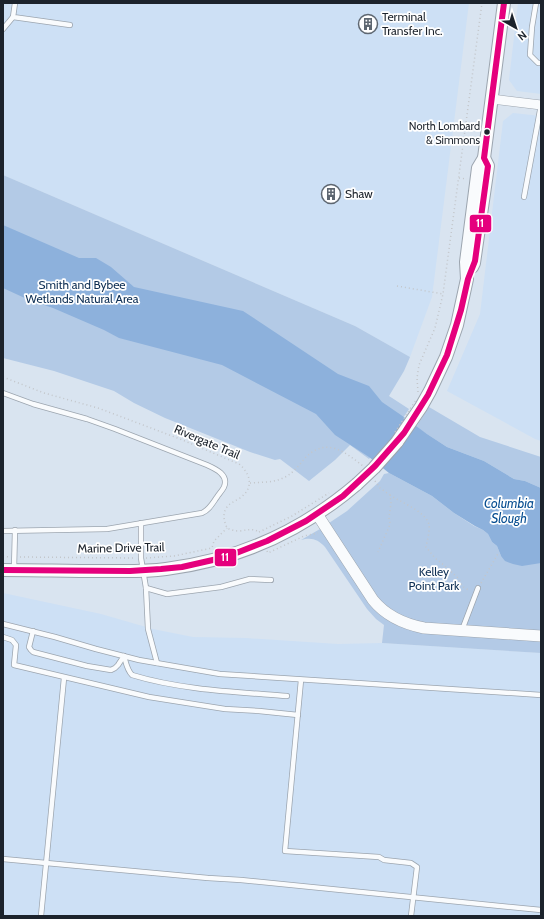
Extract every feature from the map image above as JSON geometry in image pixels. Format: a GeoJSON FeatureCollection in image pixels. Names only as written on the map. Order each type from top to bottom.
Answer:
{"type":"FeatureCollection","features":[{"type":"Feature","properties":{"kind":"main road"},"geometry":{"type":"LineString","coordinates":[[8,570],[143,571],[198,564],[233,555],[265,543],[317,514],[357,484],[390,450],[407,428],[418,404],[439,373],[452,340],[461,309],[467,279],[474,263],[488,166],[484,158],[504,3]]}},
{"type":"Feature","properties":{"kind":"street"},"geometry":{"type":"LineString","coordinates":[[492,99],[541,105]]}},
{"type":"Feature","properties":{"kind":"street"},"geometry":{"type":"LineString","coordinates":[[317,514],[373,600],[386,613],[402,622],[412,626],[424,628],[541,636]]}},
{"type":"Feature","properties":{"kind":"lane"},"geometry":{"type":"LineString","coordinates":[[3,29],[13,17],[15,3]]}},
{"type":"Feature","properties":{"kind":"lane"},"geometry":{"type":"LineString","coordinates":[[536,3],[532,27],[530,55],[538,63],[541,63]]}},
{"type":"Feature","properties":{"kind":"lane"},"geometry":{"type":"LineString","coordinates":[[13,17],[70,25]]}},
{"type":"Feature","properties":{"kind":"lane"},"geometry":{"type":"LineString","coordinates":[[524,197],[541,105]]}},
{"type":"Feature","properties":{"kind":"lane"},"geometry":{"type":"LineString","coordinates":[[3,393],[33,404],[87,419],[216,469],[223,475],[225,482],[224,487],[206,511],[202,513],[107,529],[3,530]]}},
{"type":"Feature","properties":{"kind":"lane"},"geometry":{"type":"LineString","coordinates":[[142,523],[141,558],[146,588],[148,629],[157,663]]}},
{"type":"Feature","properties":{"kind":"lane"},"geometry":{"type":"LineString","coordinates":[[8,570],[15,557],[15,530]]}},
{"type":"Feature","properties":{"kind":"lane"},"geometry":{"type":"LineString","coordinates":[[146,588],[167,594],[221,587],[250,580],[272,580]]}},
{"type":"Feature","properties":{"kind":"lane"},"geometry":{"type":"LineString","coordinates":[[462,631],[478,588]]}},
{"type":"Feature","properties":{"kind":"lane"},"geometry":{"type":"LineString","coordinates":[[3,624],[124,656],[220,674],[541,695]]}},
{"type":"Feature","properties":{"kind":"lane"},"geometry":{"type":"LineString","coordinates":[[33,631],[29,647],[33,652],[87,666],[111,670],[118,665],[124,656]]}},
{"type":"Feature","properties":{"kind":"lane"},"geometry":{"type":"LineString","coordinates":[[3,637],[12,640],[16,645],[14,665],[149,697],[225,709],[259,710],[298,715]]}},
{"type":"Feature","properties":{"kind":"lane"},"geometry":{"type":"LineString","coordinates":[[124,656],[128,670],[132,675],[150,680],[210,689],[287,696]]}},
{"type":"Feature","properties":{"kind":"lane"},"geometry":{"type":"LineString","coordinates":[[41,916],[64,678]]}},
{"type":"Feature","properties":{"kind":"lane"},"geometry":{"type":"LineString","coordinates":[[301,680],[285,851],[379,857],[384,860],[411,863],[417,867],[411,916]]}},
{"type":"Feature","properties":{"kind":"lane"},"geometry":{"type":"LineString","coordinates":[[3,860],[242,880],[541,910]]}},
{"type":"Feature","properties":{"kind":"path"},"geometry":{"type":"LineString","coordinates":[[418,404],[417,378],[419,365],[435,328],[443,294],[482,3]]}},
{"type":"Feature","properties":{"kind":"path"},"geometry":{"type":"LineString","coordinates":[[398,286],[443,294]]}},
{"type":"Feature","properties":{"kind":"path","name":"Rivergate Trail"},"geometry":{"type":"LineString","coordinates":[[3,377],[44,392],[98,408],[180,439],[239,464],[245,469],[249,483]]}},
{"type":"Feature","properties":{"kind":"path"},"geometry":{"type":"LineString","coordinates":[[331,491],[292,516],[259,532],[255,530],[238,531],[227,528],[225,523],[224,516],[226,510],[231,503],[247,491],[249,483],[270,482],[284,478],[297,468],[313,452],[320,448],[325,447],[338,449],[367,469]]}},
{"type":"Feature","properties":{"kind":"path"},"geometry":{"type":"LineString","coordinates":[[374,479],[376,484],[390,495],[414,508],[426,519],[429,525],[426,547],[435,558],[459,579],[462,586],[475,595]]}},
{"type":"Feature","properties":{"kind":"path"},"geometry":{"type":"LineString","coordinates":[[378,552],[390,523],[390,495]]}},
{"type":"Feature","properties":{"kind":"path","name":"Marine Drive Trail"},"geometry":{"type":"LineString","coordinates":[[3,556],[141,558],[174,556],[212,548],[214,541],[227,528]]}},
{"type":"Feature","properties":{"kind":"path"},"geometry":{"type":"LineString","coordinates":[[478,588],[500,552]]}},
{"type":"Feature","properties":{"kind":"shaded area"},"geometry":{"type":"Polygon","coordinates":[[[3,3],[469,3],[432,297],[410,357],[355,326],[3,175],[3,3]]]}},
{"type":"Feature","properties":{"kind":"shaded area"},"geometry":{"type":"Polygon","coordinates":[[[518,3],[541,3],[541,94],[517,91],[509,80],[518,3]]]}},
{"type":"Feature","properties":{"kind":"shaded area"},"geometry":{"type":"Polygon","coordinates":[[[513,113],[541,116],[541,441],[447,391],[480,314],[503,121],[513,113]]]}},
{"type":"Feature","properties":{"kind":"shaded area"},"geometry":{"type":"Polygon","coordinates":[[[3,593],[101,614],[153,629],[193,637],[246,638],[338,644],[382,643],[541,653],[541,916],[3,916],[3,593]]]}},
{"type":"Feature","properties":{"kind":"green space","name":"Smith and Bybee Wetlands Natural Area"},"geometry":{"type":"Polygon","coordinates":[[[3,175],[355,326],[410,357],[404,371],[389,396],[409,409],[399,424],[369,459],[350,445],[335,460],[309,481],[280,459],[275,460],[250,452],[165,418],[134,403],[114,391],[54,371],[3,358],[3,175]]]}},
{"type":"Feature","properties":{"kind":"green space"},"geometry":{"type":"Polygon","coordinates":[[[429,407],[480,437],[541,457],[541,488],[525,481],[514,479],[484,461],[447,447],[416,427],[429,407]]]}},
{"type":"Feature","properties":{"kind":"green space","name":"Kelley Point Park"},"geometry":{"type":"Polygon","coordinates":[[[389,473],[432,496],[454,513],[483,530],[497,546],[501,556],[541,563],[541,653],[382,643],[384,625],[367,609],[325,547],[314,539],[301,540],[347,511],[380,481],[384,474],[389,473]]]}},
{"type":"Feature","properties":{"kind":"water","name":"Columbia Slough"},"geometry":{"type":"Polygon","coordinates":[[[3,225],[79,258],[96,258],[111,267],[134,287],[243,311],[338,374],[369,386],[382,402],[447,447],[484,461],[514,479],[525,481],[541,488],[541,563],[522,566],[505,561],[497,546],[483,530],[454,513],[432,496],[389,473],[369,457],[335,435],[316,414],[222,365],[119,338],[53,308],[29,300],[3,288],[3,225]]]}},
{"type":"Feature","properties":{"kind":"transit line","name":"11"},"geometry":{"type":"LineString","coordinates":[[3,570],[130,571],[182,567],[226,557],[267,541],[306,521],[343,496],[375,466],[404,433],[428,395],[447,355],[461,310],[468,279],[475,261],[488,166],[484,158],[504,3]]}},
{"type":"Feature","properties":{"kind":"place","name":"Terminal Transfer Inc."},"geometry":{"type":"Point","coordinates":[368,24]}},
{"type":"Feature","properties":{"kind":"place","name":"North Lombard & Simmons"},"geometry":{"type":"Point","coordinates":[487,132]}},
{"type":"Feature","properties":{"kind":"place","name":"Shaw"},"geometry":{"type":"Point","coordinates":[331,194]}}]}
